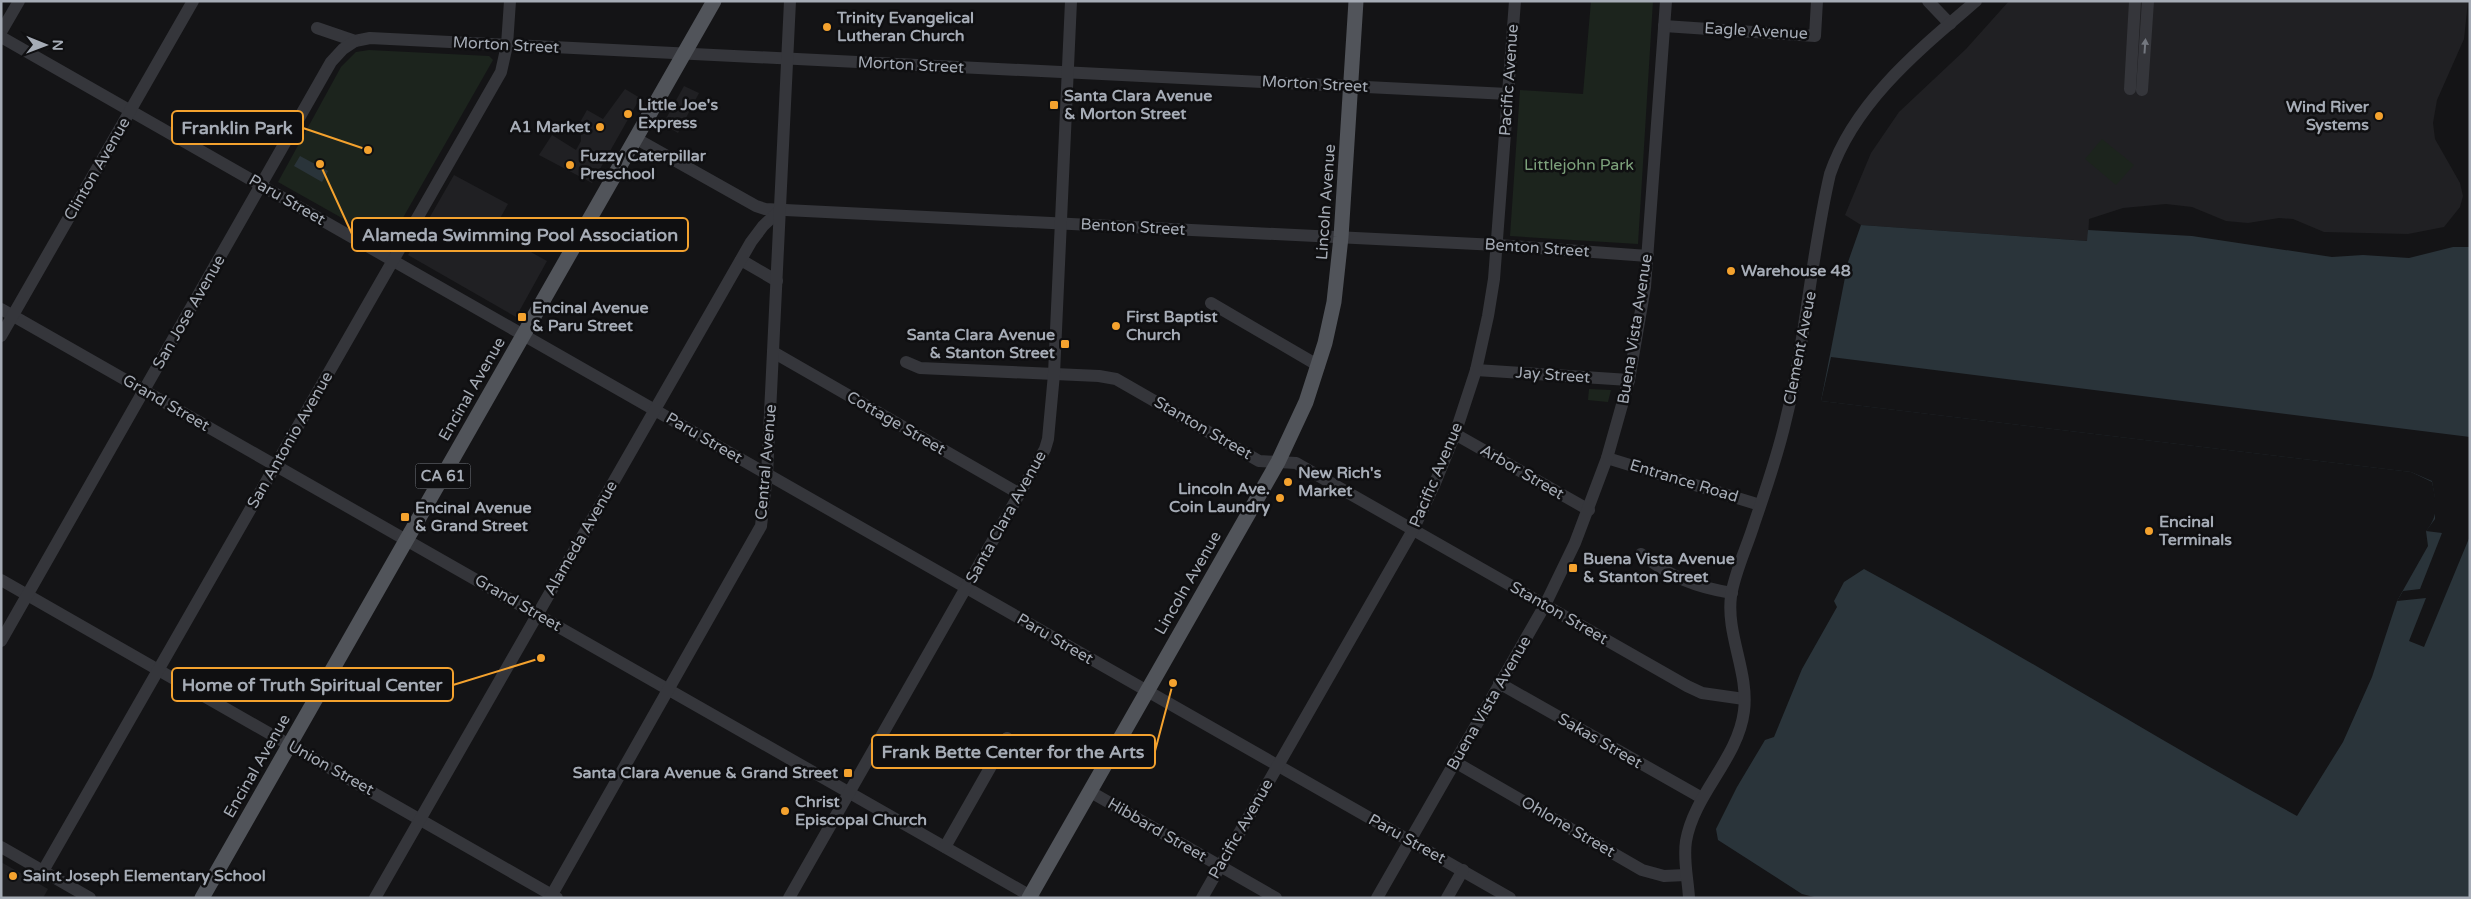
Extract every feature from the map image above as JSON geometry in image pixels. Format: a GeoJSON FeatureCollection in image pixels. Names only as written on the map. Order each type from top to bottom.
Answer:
{"type":"FeatureCollection","features":[{"type":"Feature","properties":{"kind":"main road","name":"Encinal Avenue"},"geometry":{"type":"LineString","coordinates":[[202,898],[714,1]]}},
{"type":"Feature","properties":{"kind":"main road","name":"Lincoln Avenue"},"geometry":{"type":"LineString","coordinates":[[1031,897],[1089,791],[1278,462],[1306,402],[1318,366],[1334,302],[1341,237],[1356,1]]}},
{"type":"Feature","properties":{"kind":"street"},"geometry":{"type":"LineString","coordinates":[[1,32],[19,1]]}},
{"type":"Feature","properties":{"kind":"street","name":"Clinton Avenue"},"geometry":{"type":"LineString","coordinates":[[1,336],[193,1]]}},
{"type":"Feature","properties":{"kind":"street","name":"San Antonio Avenue"},"geometry":{"type":"LineString","coordinates":[[43,871],[501,72],[507,45],[510,1]]}},
{"type":"Feature","properties":{"kind":"street","name":"Central Avenue"},"geometry":{"type":"LineString","coordinates":[[553,897],[761,526],[767,475],[790,1]]}},
{"type":"Feature","properties":{"kind":"street","name":"Santa Clara Avenue"},"geometry":{"type":"LineString","coordinates":[[789,898],[1045,449],[1048,439],[1054,374],[1071,1]]}},
{"type":"Feature","properties":{"kind":"street","name":"Pacific Avenue"},"geometry":{"type":"LineString","coordinates":[[1202,898],[1413,530],[1455,434],[1476,370],[1488,316],[1497,245],[1515,1]]}},
{"type":"Feature","properties":{"kind":"street","name":"Buena Vista Avenue"},"geometry":{"type":"LineString","coordinates":[[1377,898],[1545,605],[1589,510],[1608,458],[1629,380],[1643,302],[1666,1]]}},
{"type":"Feature","properties":{"kind":"street","name":"Eagle Avenue"},"geometry":{"type":"LineString","coordinates":[[1664,26],[1815,36],[1817,1]]}},
{"type":"Feature","properties":{"kind":"street"},"geometry":{"type":"LineString","coordinates":[[1928,1],[1950,24]]}},
{"type":"Feature","properties":{"kind":"street","name":"Clement Aveue"},"geometry":{"type":"LineString","coordinates":[[1689,898],[1686,875],[1686,842],[1702,798],[1739,730],[1744,699],[1743,676],[1733,629],[1732,593],[1787,418],[1800,352],[1825,198],[1838,151],[1866,106],[1976,1]]}},
{"type":"Feature","properties":{"kind":"street"},"geometry":{"type":"LineString","coordinates":[[2134,1],[2136,90],[2148,1]]}},
{"type":"Feature","properties":{"kind":"street","name":"Morton Street"},"geometry":{"type":"LineString","coordinates":[[317,28],[355,41],[370,38],[1508,94]]}},
{"type":"Feature","properties":{"kind":"street","name":"Paru Street"},"geometry":{"type":"LineString","coordinates":[[1,37],[1510,898]]}},
{"type":"Feature","properties":{"kind":"street","name":"San Jose Avenue"},"geometry":{"type":"LineString","coordinates":[[1,641],[331,62],[355,41]]}},
{"type":"Feature","properties":{"kind":"street","name":"Benton Street"},"geometry":{"type":"LineString","coordinates":[[636,138],[756,206],[780,210],[1497,245],[1648,256]]}},
{"type":"Feature","properties":{"kind":"street","name":"Alameda Avenue"},"geometry":{"type":"LineString","coordinates":[[375,898],[741,260],[764,226],[780,210]]}},
{"type":"Feature","properties":{"kind":"street"},"geometry":{"type":"LineString","coordinates":[[741,260],[777,281]]}},
{"type":"Feature","properties":{"kind":"street"},"geometry":{"type":"LineString","coordinates":[[1211,303],[1318,366]]}},
{"type":"Feature","properties":{"kind":"street","name":"Grand Street"},"geometry":{"type":"LineString","coordinates":[[1,309],[1031,897]]}},
{"type":"Feature","properties":{"kind":"street","name":"Cottage Street"},"geometry":{"type":"LineString","coordinates":[[773,352],[1020,494]]}},
{"type":"Feature","properties":{"kind":"street","name":"Stanton Street"},"geometry":{"type":"LineString","coordinates":[[906,362],[920,368],[1054,374],[1116,379],[1259,461],[1296,463],[1702,694],[1744,699]]}},
{"type":"Feature","properties":{"kind":"street","name":"Jay Street"},"geometry":{"type":"LineString","coordinates":[[1476,370],[1629,380]]}},
{"type":"Feature","properties":{"kind":"street","name":"Arbor Street"},"geometry":{"type":"LineString","coordinates":[[1455,434],[1589,510]]}},
{"type":"Feature","properties":{"kind":"street","name":"Entrance Road"},"geometry":{"type":"LineString","coordinates":[[1608,458],[1760,505]]}},
{"type":"Feature","properties":{"kind":"street"},"geometry":{"type":"LineString","coordinates":[[1641,554],[1659,568],[1688,583],[1702,588],[1732,593]]}},
{"type":"Feature","properties":{"kind":"street","name":"Union Street"},"geometry":{"type":"LineString","coordinates":[[1,580],[421,819],[553,897]]}},
{"type":"Feature","properties":{"kind":"street","name":"Sakas Street"},"geometry":{"type":"LineString","coordinates":[[1499,683],[1702,798]]}},
{"type":"Feature","properties":{"kind":"street"},"geometry":{"type":"LineString","coordinates":[[945,847],[1007,738]]}},
{"type":"Feature","properties":{"kind":"street","name":"Ohlone Street"},"geometry":{"type":"LineString","coordinates":[[1455,762],[1642,870],[1664,876],[1686,875]]}},
{"type":"Feature","properties":{"kind":"street","name":"Hibbard Street"},"geometry":{"type":"LineString","coordinates":[[1089,791],[1276,898]]}},
{"type":"Feature","properties":{"kind":"street"},"geometry":{"type":"LineString","coordinates":[[1,847],[90,898]]}},
{"type":"Feature","properties":{"kind":"street"},"geometry":{"type":"LineString","coordinates":[[1447,898],[1463,870]]}},
{"type":"Feature","properties":{"kind":"shaded area"},"geometry":{"type":"Polygon","coordinates":[[[2009,1],[2468,1],[2464,39],[2437,100],[2433,123],[2435,139],[2460,183],[2463,196],[2460,207],[2444,227],[2408,234],[2324,232],[2293,219],[2279,218],[2248,223],[2226,221],[2192,207],[2166,204],[2123,208],[2089,219],[2088,241],[1861,225],[1845,215],[1871,153],[1899,112],[1966,49],[2009,1]]]}},
{"type":"Feature","properties":{"kind":"shaded area"},"geometry":{"type":"Polygon","coordinates":[[[684,86],[699,93],[678,133],[663,124],[684,86]]]}},
{"type":"Feature","properties":{"kind":"shaded area"},"geometry":{"type":"Polygon","coordinates":[[[625,89],[640,98],[592,183],[539,155],[552,135],[576,150],[581,141],[583,127],[579,124],[587,110],[603,119],[625,89]]]}},
{"type":"Feature","properties":{"kind":"shaded area"},"geometry":{"type":"Polygon","coordinates":[[[300,156],[328,171],[322,182],[294,166],[300,156]]]}},
{"type":"Feature","properties":{"kind":"shaded area"},"geometry":{"type":"Polygon","coordinates":[[[454,175],[508,204],[493,231],[547,261],[516,317],[408,255],[454,175]]]}},
{"type":"Feature","properties":{"kind":"shaded area"},"geometry":{"type":"Polygon","coordinates":[[[1861,225],[2087,241],[2088,230],[2192,236],[2332,257],[2363,255],[2409,258],[2453,247],[2470,247],[2470,898],[1818,898],[1802,894],[1718,840],[1716,829],[1737,787],[1765,740],[1774,737],[1802,669],[1837,607],[1834,601],[1844,582],[1864,569],[2297,816],[2343,742],[2372,677],[2397,601],[2428,546],[2426,531],[2433,519],[2436,508],[2432,482],[2411,472],[1821,401],[1848,262],[1861,225]]]}},
{"type":"Feature","properties":{"kind":"shaded area","name":"Saint Joseph Elementary School"},"geometry":{"type":"Polygon","coordinates":[[[1,862],[48,889],[43,898],[1,898],[1,862]]]}},
{"type":"Feature","properties":{"kind":"green space","name":"Littlejohn Park"},"geometry":{"type":"Polygon","coordinates":[[[1591,1],[1653,1],[1638,244],[1510,236],[1520,90],[1583,94],[1591,1]]]}},
{"type":"Feature","properties":{"kind":"green space"},"geometry":{"type":"Polygon","coordinates":[[[369,50],[489,56],[493,60],[388,244],[278,182],[341,67],[356,52],[369,50]]]}},
{"type":"Feature","properties":{"kind":"green space"},"geometry":{"type":"Polygon","coordinates":[[[2102,139],[2134,165],[2116,185],[2085,159],[2102,139]]]}},
{"type":"Feature","properties":{"kind":"green space"},"geometry":{"type":"Polygon","coordinates":[[[1589,389],[1611,390],[1608,402],[1588,400],[1589,389]]]}},
{"type":"Feature","properties":{"kind":"pier"},"geometry":{"type":"Polygon","coordinates":[[[1831,357],[2470,437],[2470,536],[2424,647],[2409,641],[2426,598],[2397,601],[2403,591],[2420,589],[2442,533],[2426,531],[2435,519],[2435,499],[2432,481],[2411,472],[1821,401],[1831,357]]]}},
{"type":"Feature","properties":{"kind":"place","name":"Trinity Evangelical Lutheran Church"},"geometry":{"type":"Point","coordinates":[827,27]}},
{"type":"Feature","properties":{"kind":"place","name":"Santa Clara Avenue & Morton Street"},"geometry":{"type":"Point","coordinates":[1054,105]}},
{"type":"Feature","properties":{"kind":"place","name":"Little Joe's Express"},"geometry":{"type":"Point","coordinates":[628,114]}},
{"type":"Feature","properties":{"kind":"place","name":"Wind River Systems"},"geometry":{"type":"Point","coordinates":[2379,116]}},
{"type":"Feature","properties":{"kind":"place","name":"A1 Market"},"geometry":{"type":"Point","coordinates":[600,127]}},
{"type":"Feature","properties":{"kind":"place","name":"Franklin Park"},"geometry":{"type":"Point","coordinates":[368,150]}},
{"type":"Feature","properties":{"kind":"place","name":"Alameda Swimming Pool Association"},"geometry":{"type":"Point","coordinates":[320,164]}},
{"type":"Feature","properties":{"kind":"place","name":"Fuzzy Caterpillar Preschool"},"geometry":{"type":"Point","coordinates":[570,165]}},
{"type":"Feature","properties":{"kind":"place","name":"Warehouse 48"},"geometry":{"type":"Point","coordinates":[1731,271]}},
{"type":"Feature","properties":{"kind":"place","name":"Encinal Avenue & Paru Street"},"geometry":{"type":"Point","coordinates":[522,317]}},
{"type":"Feature","properties":{"kind":"place","name":"First Baptist Church"},"geometry":{"type":"Point","coordinates":[1116,326]}},
{"type":"Feature","properties":{"kind":"place","name":"Santa Clara Avenue & Stanton Street"},"geometry":{"type":"Point","coordinates":[1065,344]}},
{"type":"Feature","properties":{"kind":"place","name":"New Rich's Market"},"geometry":{"type":"Point","coordinates":[1288,482]}},
{"type":"Feature","properties":{"kind":"place","name":"Lincoln Ave. Coin Laundry"},"geometry":{"type":"Point","coordinates":[1280,498]}},
{"type":"Feature","properties":{"kind":"place","name":"Encinal Avenue & Grand Street"},"geometry":{"type":"Point","coordinates":[405,517]}},
{"type":"Feature","properties":{"kind":"place","name":"Encinal Terminals"},"geometry":{"type":"Point","coordinates":[2149,531]}},
{"type":"Feature","properties":{"kind":"place","name":"Buena Vista Avenue & Stanton Street"},"geometry":{"type":"Point","coordinates":[1573,568]}},
{"type":"Feature","properties":{"kind":"place","name":"Home of Truth Spiritual Center"},"geometry":{"type":"Point","coordinates":[541,658]}},
{"type":"Feature","properties":{"kind":"place","name":"Frank Bette Center for the Arts"},"geometry":{"type":"Point","coordinates":[1173,683]}},
{"type":"Feature","properties":{"kind":"place","name":"Santa Clara Avenue & Grand Street"},"geometry":{"type":"Point","coordinates":[848,773]}},
{"type":"Feature","properties":{"kind":"place","name":"Christ Episcopal Church"},"geometry":{"type":"Point","coordinates":[785,811]}},
{"type":"Feature","properties":{"kind":"place","name":"Saint Joseph Elementary School"},"geometry":{"type":"Point","coordinates":[13,876]}}]}
